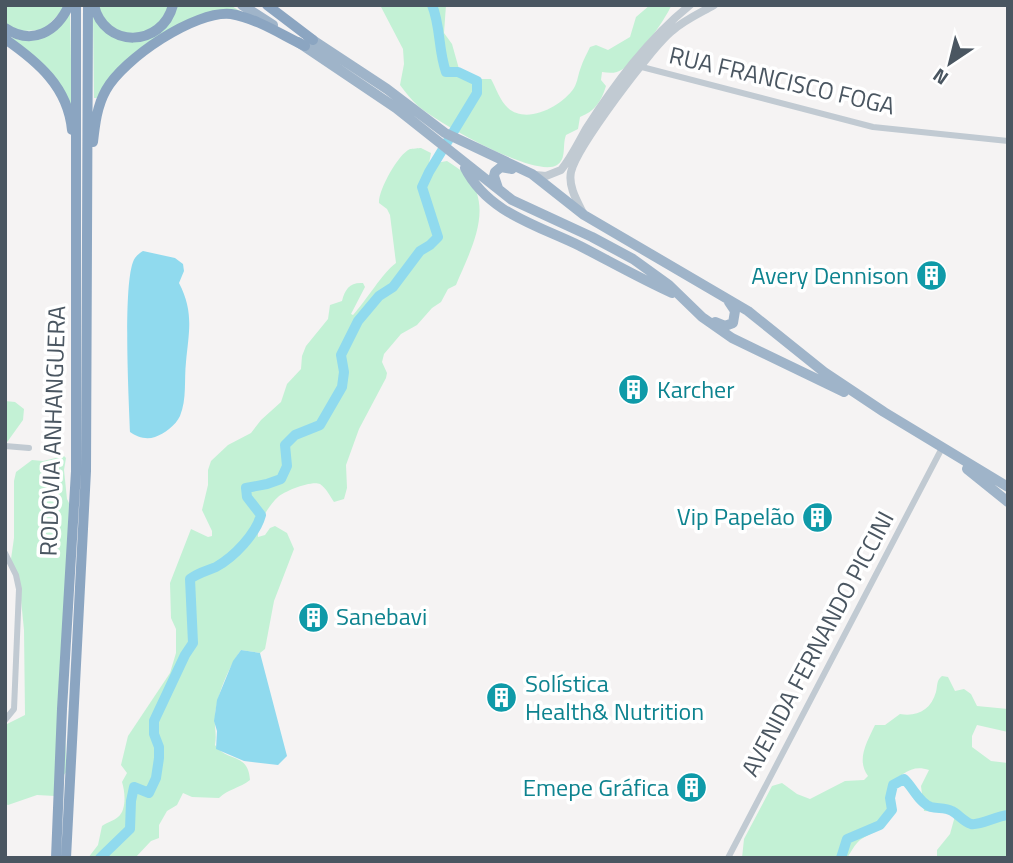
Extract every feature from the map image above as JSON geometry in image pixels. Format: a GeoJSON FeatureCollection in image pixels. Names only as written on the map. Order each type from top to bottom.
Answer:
{"type":"FeatureCollection","features":[{"type":"Feature","properties":{"kind":"highway"},"geometry":{"type":"LineString","coordinates":[[5,28],[22,36],[38,36],[56,26],[69,5]]}},
{"type":"Feature","properties":{"kind":"highway","name":"RODOVIA ANHANGUERA"},"geometry":{"type":"LineString","coordinates":[[66,858],[86,471],[83,194],[76,5]]}},
{"type":"Feature","properties":{"kind":"highway","name":"RODOVIA ANHANGUERA"},"geometry":{"type":"LineString","coordinates":[[56,858],[76,471],[88,5]]}},
{"type":"Feature","properties":{"kind":"highway"},"geometry":{"type":"LineString","coordinates":[[93,5],[97,16],[106,27],[118,35],[136,38],[157,31],[165,24],[173,5]]}},
{"type":"Feature","properties":{"kind":"highway"},"geometry":{"type":"LineString","coordinates":[[242,5],[309,43]]}},
{"type":"Feature","properties":{"kind":"highway"},"geometry":{"type":"LineString","coordinates":[[258,5],[396,108],[431,130],[532,174],[584,215],[748,311],[824,372],[884,412],[1008,487]]}},
{"type":"Feature","properties":{"kind":"highway"},"geometry":{"type":"LineString","coordinates":[[267,5],[309,43]]}},
{"type":"Feature","properties":{"kind":"highway"},"geometry":{"type":"LineString","coordinates":[[83,194],[96,119],[105,91],[124,68],[170,34],[198,18],[227,14],[248,19],[309,43]]}},
{"type":"Feature","properties":{"kind":"highway"},"geometry":{"type":"LineString","coordinates":[[5,39],[38,63],[55,83],[65,102],[72,125],[83,194]]}},
{"type":"Feature","properties":{"kind":"highway"},"geometry":{"type":"LineString","coordinates":[[431,130],[459,160],[483,194],[498,206],[538,229],[685,299]]}},
{"type":"Feature","properties":{"kind":"highway"},"geometry":{"type":"LineString","coordinates":[[459,160],[526,209],[592,237],[633,259],[685,299],[702,317],[745,346],[884,412]]}},
{"type":"Feature","properties":{"kind":"highway"},"geometry":{"type":"LineString","coordinates":[[500,191],[494,176],[499,168],[532,174]]}},
{"type":"Feature","properties":{"kind":"highway"},"geometry":{"type":"LineString","coordinates":[[702,317],[724,326],[730,325],[735,320],[735,311],[727,299]]}},
{"type":"Feature","properties":{"kind":"highway"},"geometry":{"type":"LineString","coordinates":[[953,454],[1008,502]]}},
{"type":"Feature","properties":{"kind":"street"},"geometry":{"type":"LineString","coordinates":[[584,215],[571,185],[571,170],[636,65],[670,22],[690,5]]}},
{"type":"Feature","properties":{"kind":"street"},"geometry":{"type":"LineString","coordinates":[[532,174],[546,176],[561,170],[612,91],[636,65],[672,31],[714,5]]}},
{"type":"Feature","properties":{"kind":"street","name":"RUA FRANCISCO FOGA"},"geometry":{"type":"LineString","coordinates":[[636,65],[873,127],[1008,141]]}},
{"type":"Feature","properties":{"kind":"street"},"geometry":{"type":"LineString","coordinates":[[5,446],[29,448]]}},
{"type":"Feature","properties":{"kind":"street","name":"AVENIDA FERNANDO PICCINI"},"geometry":{"type":"LineString","coordinates":[[728,858],[942,447]]}},
{"type":"Feature","properties":{"kind":"street"},"geometry":{"type":"LineString","coordinates":[[5,554],[16,575],[19,589],[14,709],[5,720]]}},
{"type":"Feature","properties":{"kind":"green space"},"geometry":{"type":"Polygon","coordinates":[[[5,5],[64,5],[63,10],[43,30],[20,31],[5,23],[5,5]]]}},
{"type":"Feature","properties":{"kind":"green space"},"geometry":{"type":"Polygon","coordinates":[[[98,5],[169,5],[165,14],[152,28],[144,32],[127,33],[110,25],[98,5]]]}},
{"type":"Feature","properties":{"kind":"green space"},"geometry":{"type":"Polygon","coordinates":[[[176,5],[230,5],[240,11],[178,25],[94,98],[93,15],[99,25],[143,40],[176,5]]]}},
{"type":"Feature","properties":{"kind":"green space"},"geometry":{"type":"Polygon","coordinates":[[[380,5],[446,5],[444,33],[452,44],[459,69],[474,79],[491,79],[505,105],[516,113],[525,115],[553,107],[568,95],[575,85],[590,47],[596,45],[608,50],[630,37],[636,17],[650,5],[671,6],[650,40],[629,65],[618,72],[602,72],[601,80],[606,86],[600,101],[594,109],[580,117],[578,129],[566,135],[560,162],[545,167],[508,157],[486,147],[418,106],[400,85],[404,64],[403,49],[380,5]]]}},
{"type":"Feature","properties":{"kind":"green space"},"geometry":{"type":"Polygon","coordinates":[[[70,13],[72,107],[11,37],[20,40],[70,13]]]}},
{"type":"Feature","properties":{"kind":"green space"},"geometry":{"type":"Polygon","coordinates":[[[421,148],[431,153],[428,169],[436,163],[447,161],[465,174],[474,187],[479,200],[477,229],[456,285],[448,289],[441,302],[417,325],[401,334],[384,354],[382,362],[387,373],[386,378],[359,429],[346,465],[347,488],[344,499],[334,502],[320,484],[305,485],[278,497],[262,521],[258,537],[265,535],[275,526],[287,533],[294,549],[274,601],[265,649],[260,653],[241,650],[224,682],[215,721],[215,745],[220,751],[246,765],[250,780],[219,798],[192,797],[183,793],[177,805],[167,811],[159,825],[159,838],[151,841],[135,858],[88,858],[98,845],[102,826],[116,818],[123,810],[122,782],[127,773],[121,765],[128,736],[170,673],[176,653],[176,629],[171,618],[170,583],[191,529],[208,537],[212,536],[202,510],[211,461],[228,445],[251,433],[281,402],[287,384],[301,369],[306,346],[328,319],[330,305],[342,301],[351,285],[363,283],[365,287],[351,314],[353,315],[396,263],[390,215],[379,203],[380,197],[390,173],[405,152],[421,148]]]}},
{"type":"Feature","properties":{"kind":"green space"},"geometry":{"type":"Polygon","coordinates":[[[5,401],[15,402],[24,409],[23,420],[5,445],[5,401]]]}},
{"type":"Feature","properties":{"kind":"green space"},"geometry":{"type":"Polygon","coordinates":[[[64,456],[69,503],[65,734],[67,771],[59,781],[55,796],[37,795],[8,805],[5,804],[5,725],[25,715],[24,630],[20,590],[11,559],[14,538],[14,481],[16,472],[32,460],[43,461],[64,456]]]}},
{"type":"Feature","properties":{"kind":"green space"},"geometry":{"type":"Polygon","coordinates":[[[942,676],[948,677],[955,691],[964,689],[971,694],[977,706],[1008,709],[1008,732],[977,725],[972,736],[972,747],[991,761],[1008,763],[1008,858],[937,858],[937,850],[950,834],[955,816],[948,812],[924,811],[921,786],[929,770],[919,768],[909,770],[893,784],[891,816],[881,828],[860,840],[847,858],[742,858],[744,839],[772,786],[782,783],[797,794],[810,799],[845,781],[864,780],[868,776],[863,764],[864,751],[875,725],[885,725],[900,714],[918,713],[927,708],[942,676]]]}},
{"type":"Feature","properties":{"kind":"water"},"geometry":{"type":"Polygon","coordinates":[[[143,251],[175,258],[183,264],[184,271],[179,283],[189,313],[182,410],[176,423],[155,437],[148,438],[130,432],[128,369],[127,313],[131,269],[135,258],[143,251]]]}},
{"type":"Feature","properties":{"kind":"water"},"geometry":{"type":"Polygon","coordinates":[[[241,650],[260,653],[287,756],[278,765],[244,761],[216,749],[217,731],[214,721],[217,700],[233,661],[241,650]]]}},
{"type":"Feature","properties":{"kind":"waterway"},"geometry":{"type":"LineString","coordinates":[[100,858],[130,829],[134,787],[149,793],[156,778],[159,747],[154,734],[154,721],[193,643],[190,579],[223,563],[249,537],[261,515],[247,497],[246,488],[281,479],[287,466],[285,445],[295,435],[320,425],[342,387],[344,372],[341,355],[358,321],[379,296],[393,287],[420,251],[438,237],[422,187],[477,93],[477,81],[458,72],[446,72],[432,5]]}},
{"type":"Feature","properties":{"kind":"waterway"},"geometry":{"type":"LineString","coordinates":[[841,858],[847,839],[880,825],[892,810],[890,798],[893,785],[904,779],[927,805],[954,812],[971,824],[1008,815]]}},
{"type":"Feature","properties":{"kind":"place","name":"Avery Dennison"},"geometry":{"type":"Point","coordinates":[932,276]}},
{"type":"Feature","properties":{"kind":"place","name":"Karcher"},"geometry":{"type":"Point","coordinates":[634,390]}},
{"type":"Feature","properties":{"kind":"place","name":"Vip Papelão"},"geometry":{"type":"Point","coordinates":[818,517]}},
{"type":"Feature","properties":{"kind":"place","name":"Sanebavi"},"geometry":{"type":"Point","coordinates":[313,617]}},
{"type":"Feature","properties":{"kind":"place","name":"Solística Health& Nutrition"},"geometry":{"type":"Point","coordinates":[502,698]}},
{"type":"Feature","properties":{"kind":"place","name":"Emepe Gráfica"},"geometry":{"type":"Point","coordinates":[692,788]}}]}
